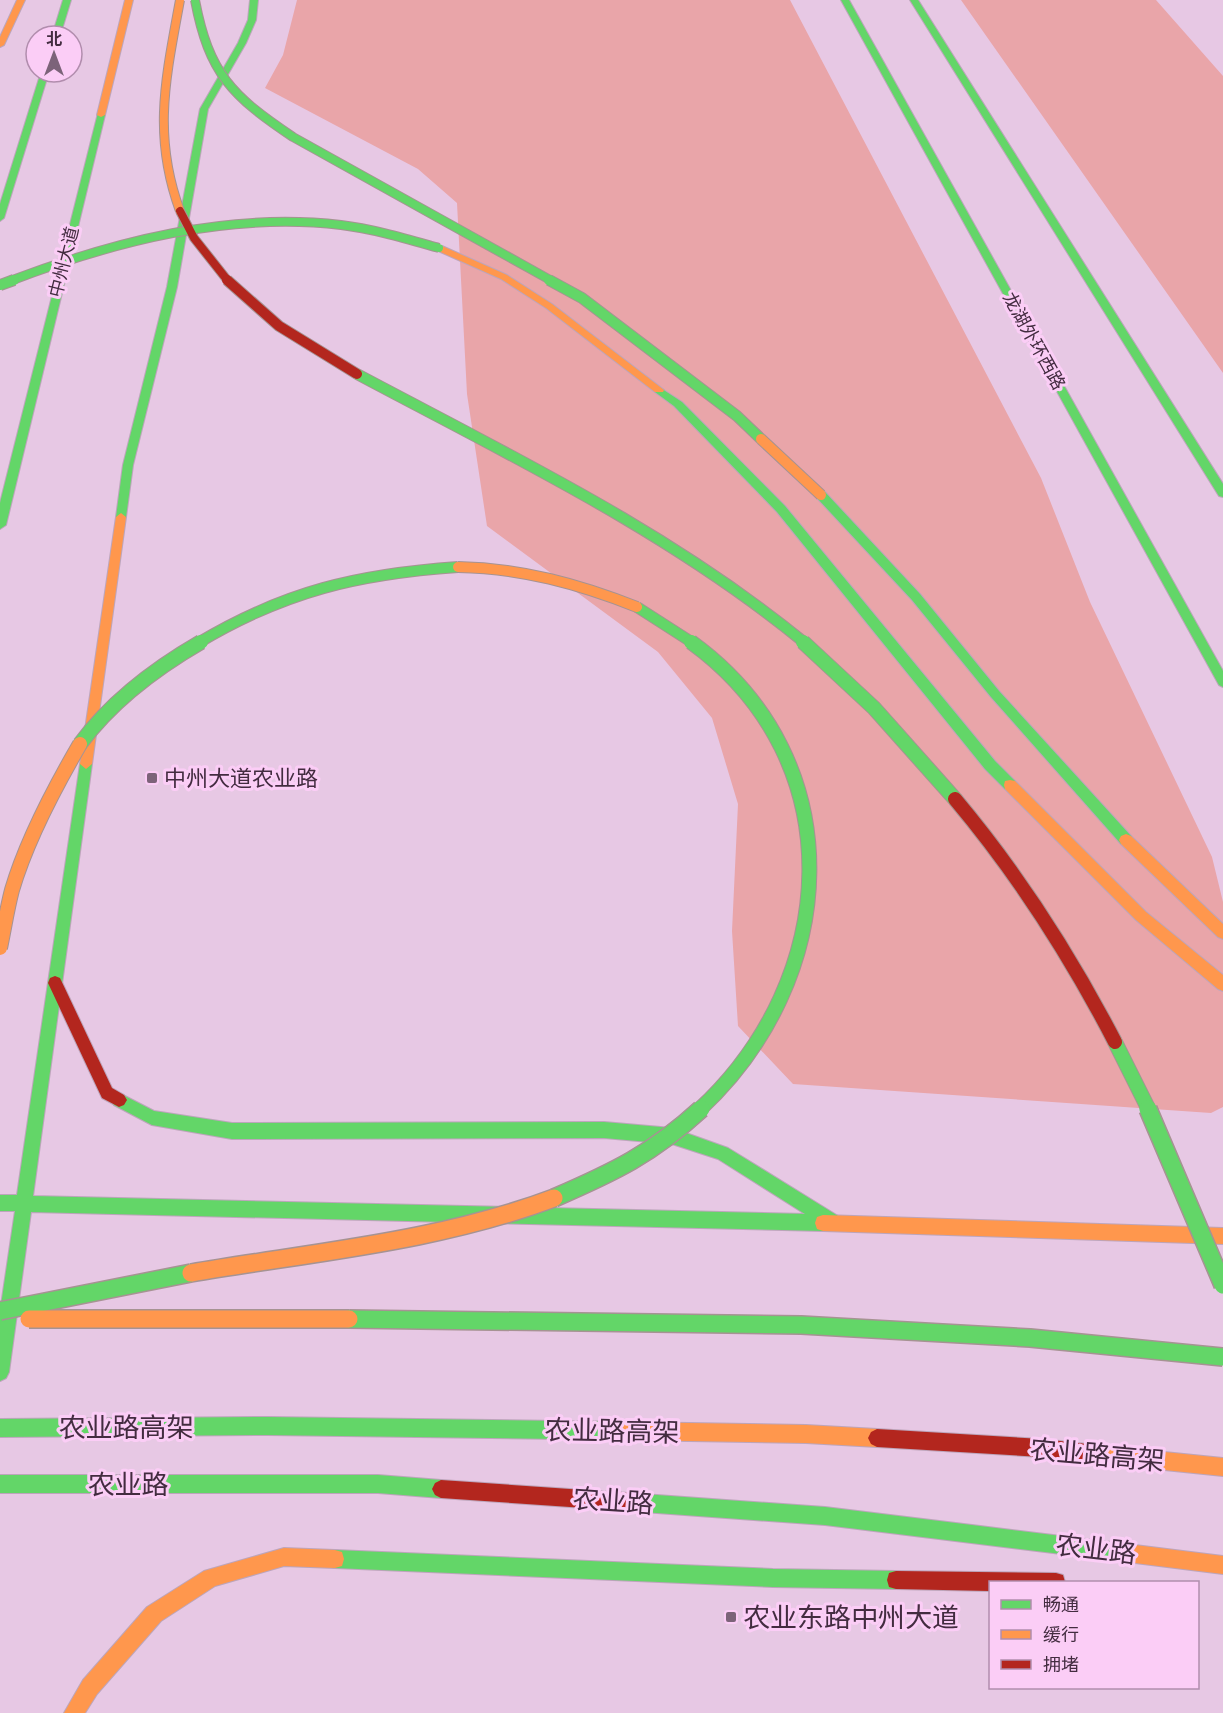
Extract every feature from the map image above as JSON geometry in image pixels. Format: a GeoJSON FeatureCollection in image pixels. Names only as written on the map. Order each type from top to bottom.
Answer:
{"type":"FeatureCollection","features":[{"type":"Feature","properties":{"kind":"main road"},"geometry":{"type":"LineString","coordinates":[[0,45],[21,0]]}},
{"type":"Feature","properties":{"kind":"main road"},"geometry":{"type":"LineString","coordinates":[[60,24],[67,0]]}},
{"type":"Feature","properties":{"kind":"main road","name":"中州大道"},"geometry":{"type":"LineString","coordinates":[[0,525],[129,0]]}},
{"type":"Feature","properties":{"kind":"main road"},"geometry":{"type":"LineString","coordinates":[[180,0],[162,107],[161,138],[171,194],[194,243],[210,263],[236,291],[266,317],[308,345],[353,372],[615,513],[704,569],[776,619],[835,669],[905,739],[1024,887],[1089,996],[1148,1106],[1197,1214],[1223,1285]]}},
{"type":"Feature","properties":{"kind":"main road"},"geometry":{"type":"LineString","coordinates":[[195,0],[198,26],[209,62],[226,84],[253,111],[293,137],[582,298],[737,416],[821,495],[908,589],[995,694],[1106,820],[1159,874],[1223,933]]}},
{"type":"Feature","properties":{"kind":"main road"},"geometry":{"type":"LineString","coordinates":[[0,1372],[128,465],[172,286],[204,109],[242,43],[252,20],[254,0]]}},
{"type":"Feature","properties":{"kind":"main road","name":"龙湖外环西路"},"geometry":{"type":"LineString","coordinates":[[845,0],[1223,682]]}},
{"type":"Feature","properties":{"kind":"main road"},"geometry":{"type":"LineString","coordinates":[[914,0],[1223,493]]}},
{"type":"Feature","properties":{"kind":"main road"},"geometry":{"type":"LineString","coordinates":[[0,218],[41,84]]}},
{"type":"Feature","properties":{"kind":"main road"},"geometry":{"type":"LineString","coordinates":[[0,285],[75,255],[156,234],[219,226],[277,223],[378,231],[410,237],[504,278],[549,306],[678,405],[781,508],[990,765],[1141,916],[1223,984]]}},
{"type":"Feature","properties":{"kind":"main road"},"geometry":{"type":"LineString","coordinates":[[0,948],[17,876],[65,767],[88,732],[118,702],[186,650],[213,632],[253,611],[293,595],[378,573],[463,567],[505,570],[547,577],[585,587],[622,600],[656,617],[689,638],[719,662],[745,689],[767,720],[786,753],[801,789],[810,831],[813,874],[808,936],[788,991],[746,1061],[696,1115],[634,1161],[565,1193],[479,1224],[191,1272],[0,1311]]}},
{"type":"Feature","properties":{"kind":"main road"},"geometry":{"type":"LineString","coordinates":[[55,983],[107,1093],[152,1118],[232,1131],[604,1130],[672,1136],[722,1153],[834,1223]]}},
{"type":"Feature","properties":{"kind":"main road"},"geometry":{"type":"LineString","coordinates":[[0,1203],[834,1223],[1223,1236]]}},
{"type":"Feature","properties":{"kind":"main road"},"geometry":{"type":"LineString","coordinates":[[0,1320],[284,1318],[801,1325],[1030,1338],[1223,1357]]}},
{"type":"Feature","properties":{"kind":"main road","name":"农业路高架"},"geometry":{"type":"LineString","coordinates":[[0,1428],[268,1426],[806,1434],[1042,1449],[1223,1467]]}},
{"type":"Feature","properties":{"kind":"main road","name":"农业路"},"geometry":{"type":"LineString","coordinates":[[0,1484],[390,1485],[825,1516],[1223,1565]]}},
{"type":"Feature","properties":{"kind":"main road"},"geometry":{"type":"LineString","coordinates":[[75,1713],[90,1687],[154,1614],[211,1578],[284,1557],[773,1578],[989,1581]]}},
{"type":"Feature","properties":{"kind":"shaded area"},"geometry":{"type":"Polygon","coordinates":[[[297,0],[790,0],[1041,478],[1090,602],[1212,857],[1223,902],[1223,1107],[1211,1113],[793,1084],[738,1026],[732,931],[738,804],[712,718],[658,652],[487,526],[467,394],[457,203],[418,169],[265,88],[283,55],[297,0]]]}},
{"type":"Feature","properties":{"kind":"shaded area"},"geometry":{"type":"Polygon","coordinates":[[[961,0],[1156,0],[1223,76],[1223,373],[961,0]]]}},
{"type":"Feature","properties":{"kind":"traffic: fast"},"geometry":{"type":"LineString","coordinates":[[60,24],[67,0]]}},
{"type":"Feature","properties":{"kind":"traffic: fast"},"geometry":{"type":"LineString","coordinates":[[195,0],[206,48],[215,66],[225,82],[254,109],[293,137],[582,298],[737,416],[761,439]]}},
{"type":"Feature","properties":{"kind":"traffic: fast"},"geometry":{"type":"LineString","coordinates":[[121,517],[128,465],[172,287],[204,109],[242,43],[252,20],[254,0]]}},
{"type":"Feature","properties":{"kind":"traffic: fast"},"geometry":{"type":"LineString","coordinates":[[845,0],[1223,682]]}},
{"type":"Feature","properties":{"kind":"traffic: fast"},"geometry":{"type":"LineString","coordinates":[[914,0],[1223,493]]}},
{"type":"Feature","properties":{"kind":"traffic: fast"},"geometry":{"type":"LineString","coordinates":[[0,218],[41,84]]}},
{"type":"Feature","properties":{"kind":"traffic: fast"},"geometry":{"type":"LineString","coordinates":[[0,525],[101,115]]}},
{"type":"Feature","properties":{"kind":"traffic: fast"},"geometry":{"type":"LineString","coordinates":[[0,285],[80,256],[120,245],[161,235],[243,224],[285,222],[342,225],[384,233],[439,248]]}},
{"type":"Feature","properties":{"kind":"traffic: fast"},"geometry":{"type":"LineString","coordinates":[[357,374],[576,490],[682,554],[733,588],[783,625],[830,665],[894,730],[955,799]]}},
{"type":"Feature","properties":{"kind":"traffic: fast"},"geometry":{"type":"LineString","coordinates":[[659,390],[678,404],[781,509],[990,765],[1010,785]]}},
{"type":"Feature","properties":{"kind":"traffic: fast"},"geometry":{"type":"LineString","coordinates":[[821,495],[916,597],[995,694],[1126,840]]}},
{"type":"Feature","properties":{"kind":"traffic: fast"},"geometry":{"type":"LineString","coordinates":[[80,744],[105,714],[156,672],[192,647],[263,608],[335,583],[374,575],[458,567]]}},
{"type":"Feature","properties":{"kind":"traffic: fast"},"geometry":{"type":"LineString","coordinates":[[554,1198],[636,1160],[677,1130],[715,1096],[747,1057],[774,1014],[794,969],[807,920],[811,870],[806,819],[798,786],[778,739],[760,710],[725,670],[683,636],[637,607]]}},
{"type":"Feature","properties":{"kind":"traffic: fast"},"geometry":{"type":"LineString","coordinates":[[0,1372],[86,764]]}},
{"type":"Feature","properties":{"kind":"traffic: fast"},"geometry":{"type":"LineString","coordinates":[[1115,1042],[1172,1162],[1223,1285]]}},
{"type":"Feature","properties":{"kind":"traffic: fast"},"geometry":{"type":"LineString","coordinates":[[119,1100],[152,1118],[232,1131],[604,1130],[672,1136],[722,1153],[832,1222]]}},
{"type":"Feature","properties":{"kind":"traffic: fast"},"geometry":{"type":"LineString","coordinates":[[0,1203],[823,1223]]}},
{"type":"Feature","properties":{"kind":"traffic: fast"},"geometry":{"type":"LineString","coordinates":[[0,1311],[191,1273]]}},
{"type":"Feature","properties":{"kind":"traffic: fast"},"geometry":{"type":"LineString","coordinates":[[349,1319],[801,1325],[1030,1338],[1223,1357]]}},
{"type":"Feature","properties":{"kind":"traffic: fast"},"geometry":{"type":"LineString","coordinates":[[0,1428],[268,1426],[629,1431]]}},
{"type":"Feature","properties":{"kind":"traffic: fast"},"geometry":{"type":"LineString","coordinates":[[0,1484],[378,1484],[441,1489]]}},
{"type":"Feature","properties":{"kind":"traffic: fast"},"geometry":{"type":"LineString","coordinates":[[643,1503],[825,1516],[1119,1552]]}},
{"type":"Feature","properties":{"kind":"traffic: fast"},"geometry":{"type":"LineString","coordinates":[[335,1559],[773,1578],[896,1580]]}},
{"type":"Feature","properties":{"kind":"traffic: slow"},"geometry":{"type":"LineString","coordinates":[[0,45],[21,0]]}},
{"type":"Feature","properties":{"kind":"traffic: slow"},"geometry":{"type":"LineString","coordinates":[[101,115],[129,0]]}},
{"type":"Feature","properties":{"kind":"traffic: slow"},"geometry":{"type":"LineString","coordinates":[[180,0],[166,80],[163,132],[170,185],[180,211]]}},
{"type":"Feature","properties":{"kind":"traffic: slow"},"geometry":{"type":"LineString","coordinates":[[439,248],[504,277],[549,306],[659,390]]}},
{"type":"Feature","properties":{"kind":"traffic: slow"},"geometry":{"type":"LineString","coordinates":[[761,439],[821,495]]}},
{"type":"Feature","properties":{"kind":"traffic: slow"},"geometry":{"type":"LineString","coordinates":[[86,764],[121,517]]}},
{"type":"Feature","properties":{"kind":"traffic: slow"},"geometry":{"type":"LineString","coordinates":[[458,567],[481,567],[527,573],[572,584],[637,607]]}},
{"type":"Feature","properties":{"kind":"traffic: slow"},"geometry":{"type":"LineString","coordinates":[[0,948],[12,891],[20,867],[63,773],[80,744]]}},
{"type":"Feature","properties":{"kind":"traffic: slow"},"geometry":{"type":"LineString","coordinates":[[1010,785],[1141,916],[1223,984]]}},
{"type":"Feature","properties":{"kind":"traffic: slow"},"geometry":{"type":"LineString","coordinates":[[1126,840],[1223,933]]}},
{"type":"Feature","properties":{"kind":"traffic: slow"},"geometry":{"type":"LineString","coordinates":[[191,1273],[422,1237],[512,1214],[554,1198]]}},
{"type":"Feature","properties":{"kind":"traffic: slow"},"geometry":{"type":"LineString","coordinates":[[823,1223],[1223,1236]]}},
{"type":"Feature","properties":{"kind":"traffic: slow"},"geometry":{"type":"LineString","coordinates":[[29,1319],[349,1319]]}},
{"type":"Feature","properties":{"kind":"traffic: slow"},"geometry":{"type":"LineString","coordinates":[[629,1431],[806,1434],[877,1438]]}},
{"type":"Feature","properties":{"kind":"traffic: slow"},"geometry":{"type":"LineString","coordinates":[[1096,1454],[1223,1467]]}},
{"type":"Feature","properties":{"kind":"traffic: slow"},"geometry":{"type":"LineString","coordinates":[[1119,1552],[1223,1565]]}},
{"type":"Feature","properties":{"kind":"traffic: slow"},"geometry":{"type":"LineString","coordinates":[[74,1713],[90,1687],[154,1614],[211,1578],[284,1557],[335,1559]]}},
{"type":"Feature","properties":{"kind":"traffic: jam"},"geometry":{"type":"LineString","coordinates":[[180,211],[194,238],[232,286],[279,326],[357,374]]}},
{"type":"Feature","properties":{"kind":"traffic: jam"},"geometry":{"type":"LineString","coordinates":[[955,799],[1021,884],[1062,947],[1115,1042]]}},
{"type":"Feature","properties":{"kind":"traffic: jam"},"geometry":{"type":"LineString","coordinates":[[55,983],[107,1093],[119,1100]]}},
{"type":"Feature","properties":{"kind":"traffic: jam"},"geometry":{"type":"LineString","coordinates":[[877,1438],[1042,1448],[1096,1454]]}},
{"type":"Feature","properties":{"kind":"traffic: jam"},"geometry":{"type":"LineString","coordinates":[[441,1489],[643,1503]]}},
{"type":"Feature","properties":{"kind":"traffic: jam"},"geometry":{"type":"LineString","coordinates":[[896,1580],[989,1581]]}},
{"type":"Feature","properties":{"kind":"place","name":"中州大道农业路"},"geometry":{"type":"Point","coordinates":[152,778]}},
{"type":"Feature","properties":{"kind":"place","name":"农业东路中州大道"},"geometry":{"type":"Point","coordinates":[731,1617]}}]}
